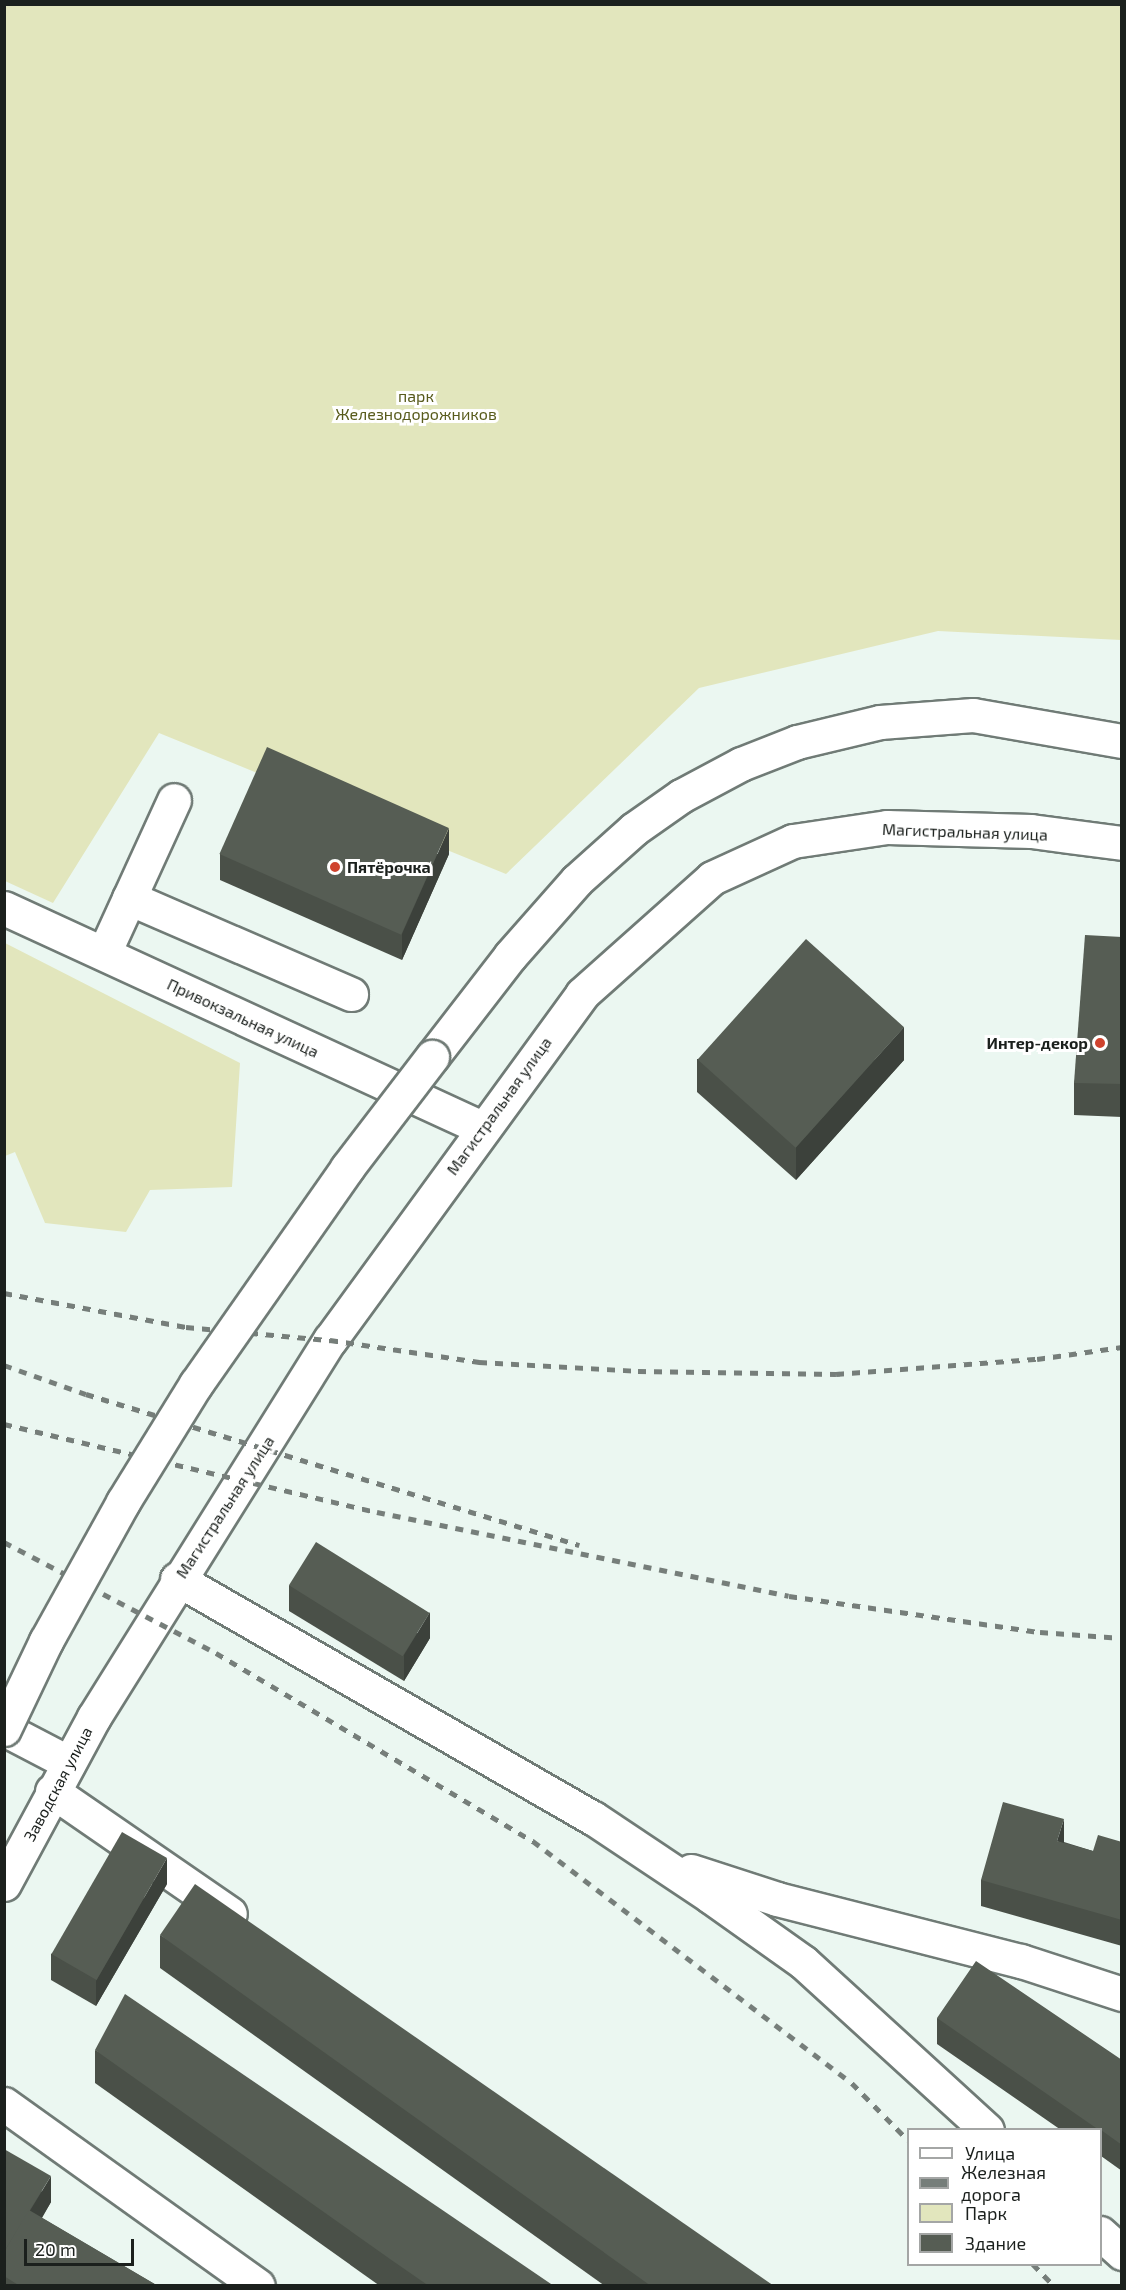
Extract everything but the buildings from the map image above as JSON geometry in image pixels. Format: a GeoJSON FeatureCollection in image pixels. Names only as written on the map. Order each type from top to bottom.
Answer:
{"type":"FeatureCollection","features":[{"type":"Feature","properties":{"kind":"street"},"geometry":{"type":"LineString","coordinates":[[69,1763],[4,1729],[46,1641],[123,1502],[196,1384],[347,1168],[510,956],[577,880],[634,829],[681,796],[741,764],[797,742],[880,722],[973,715],[1122,741]]}},
{"type":"Feature","properties":{"kind":"street"},"geometry":{"type":"LineString","coordinates":[[104,953],[174,800]]}},
{"type":"Feature","properties":{"kind":"street","name":"Магистральная улица"},"geometry":{"type":"LineString","coordinates":[[94,1717],[177,1579],[330,1340],[482,1128],[582,994],[712,878],[793,841],[887,827],[1031,831],[1122,843]]}},
{"type":"Feature","properties":{"kind":"street"},"geometry":{"type":"LineString","coordinates":[[129,898],[351,994]]}},
{"type":"Feature","properties":{"kind":"street","name":"Привокзальная улица"},"geometry":{"type":"LineString","coordinates":[[4,908],[482,1128]]}},
{"type":"Feature","properties":{"kind":"street"},"geometry":{"type":"LineString","coordinates":[[177,1579],[593,1818],[655,1859],[803,1962],[985,2128]]}},
{"type":"Feature","properties":{"kind":"street","name":"Заводская улица"},"geometry":{"type":"LineString","coordinates":[[4,1884],[52,1791],[94,1717]]}},
{"type":"Feature","properties":{"kind":"street"},"geometry":{"type":"LineString","coordinates":[[52,1791],[259,1934]]}},
{"type":"Feature","properties":{"kind":"street"},"geometry":{"type":"LineString","coordinates":[[655,1859],[777,1899],[1021,1961],[1122,1994]]}},
{"type":"Feature","properties":{"kind":"street"},"geometry":{"type":"LineString","coordinates":[[4,2104],[258,2286]]}},
{"type":"Feature","properties":{"kind":"street"},"geometry":{"type":"LineString","coordinates":[[1102,2234],[1122,2253]]}},
{"type":"Feature","properties":{"kind":"green space","name":"парк Железнодорожников"},"geometry":{"type":"Polygon","coordinates":[[[5,5],[1121,5],[1121,640],[938,631],[699,688],[506,874],[159,733],[53,903],[5,881],[5,5]]]}},
{"type":"Feature","properties":{"kind":"green space"},"geometry":{"type":"Polygon","coordinates":[[[5,943],[240,1063],[232,1187],[150,1190],[126,1232],[45,1223],[15,1152],[5,1156],[5,943]]]}},
{"type":"Feature","properties":{"kind":"railway"},"geometry":{"type":"LineString","coordinates":[[4,1293],[186,1327],[330,1340],[479,1362],[638,1371],[836,1374],[1037,1359],[1122,1347]]}},
{"type":"Feature","properties":{"kind":"railway"},"geometry":{"type":"LineString","coordinates":[[4,1365],[86,1394],[579,1545]]}},
{"type":"Feature","properties":{"kind":"railway"},"geometry":{"type":"LineString","coordinates":[[4,1424],[377,1512],[789,1596],[1040,1632],[1122,1638]]}},
{"type":"Feature","properties":{"kind":"railway"},"geometry":{"type":"LineString","coordinates":[[4,1542],[216,1653],[533,1841],[852,2083],[907,2139]]}},
{"type":"Feature","properties":{"kind":"railway"},"geometry":{"type":"LineString","coordinates":[[1035,2266],[1054,2286]]}},
{"type":"Feature","properties":{"kind":"place","name":"Пятёрочка"},"geometry":{"type":"Point","coordinates":[335,867]}},
{"type":"Feature","properties":{"kind":"place","name":"Интер-декор"},"geometry":{"type":"Point","coordinates":[1100,1043]}}]}
